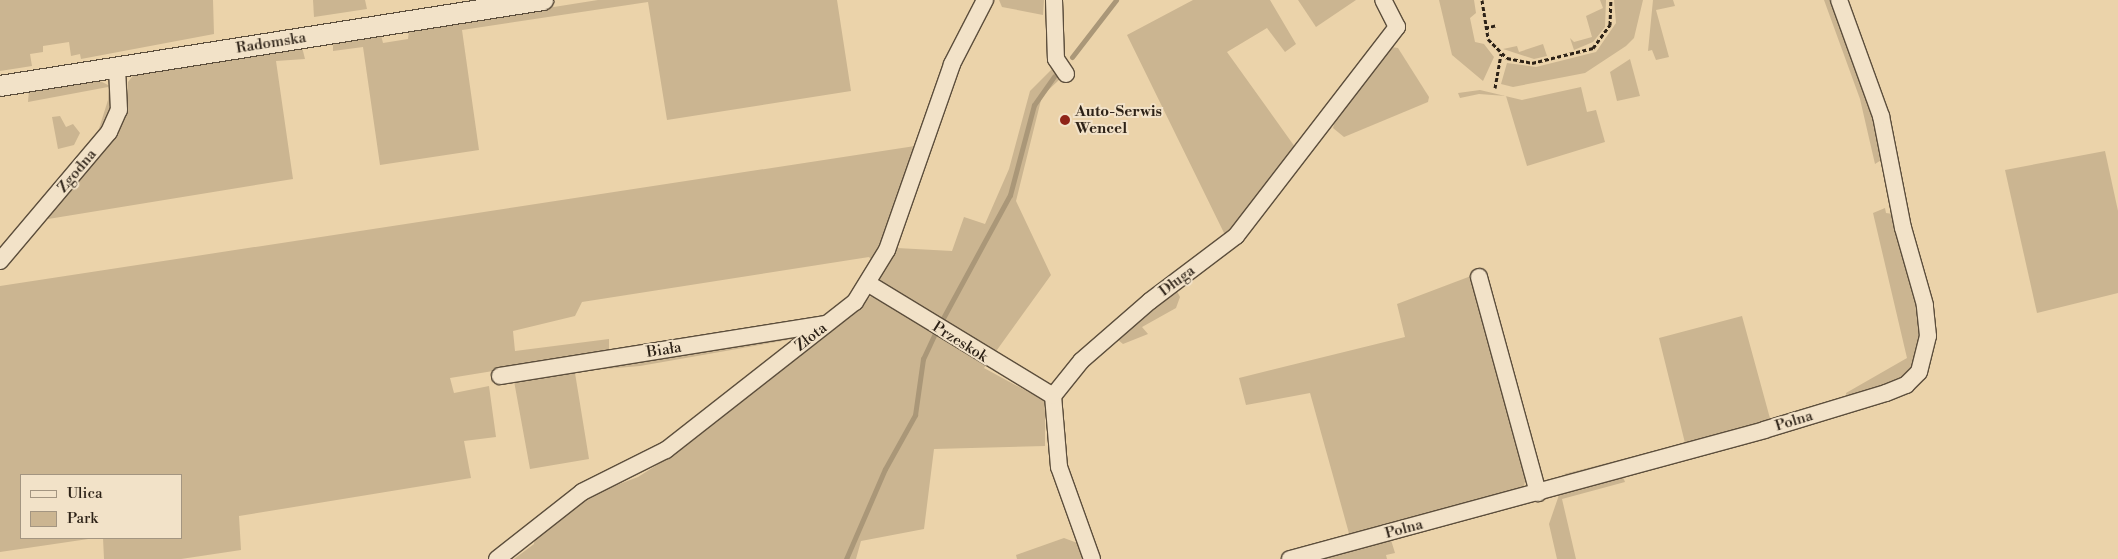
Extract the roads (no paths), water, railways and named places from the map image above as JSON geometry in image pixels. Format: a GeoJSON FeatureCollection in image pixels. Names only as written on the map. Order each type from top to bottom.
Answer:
{"type":"FeatureCollection","features":[{"type":"Feature","properties":{"kind":"street","name":"Radomska"},"geometry":{"type":"LineString","coordinates":[[0,86],[543,0]]}},
{"type":"Feature","properties":{"kind":"street","name":"Złota"},"geometry":{"type":"LineString","coordinates":[[498,559],[582,492],[666,450],[828,324],[869,284],[887,250],[952,64],[985,0]]}},
{"type":"Feature","properties":{"kind":"street"},"geometry":{"type":"LineString","coordinates":[[1054,0],[1056,59],[1066,74]]}},
{"type":"Feature","properties":{"kind":"street","name":"Długa"},"geometry":{"type":"LineString","coordinates":[[1053,396],[1081,361],[1129,319],[1236,236],[1397,27],[1383,0]]}},
{"type":"Feature","properties":{"kind":"street","name":"Polna"},"geometry":{"type":"LineString","coordinates":[[1290,559],[1538,493],[1886,393],[1906,384],[1920,372],[1928,343],[1925,305],[1903,228],[1881,116],[1838,0]]}},
{"type":"Feature","properties":{"kind":"street","name":"Zgodna"},"geometry":{"type":"LineString","coordinates":[[0,261],[110,132],[119,104],[116,68]]}},
{"type":"Feature","properties":{"kind":"street"},"geometry":{"type":"LineString","coordinates":[[1479,277],[1538,493]]}},
{"type":"Feature","properties":{"kind":"street","name":"Przeskok"},"geometry":{"type":"LineString","coordinates":[[869,284],[1053,396]]}},
{"type":"Feature","properties":{"kind":"street","name":"Biała"},"geometry":{"type":"LineString","coordinates":[[500,376],[828,324]]}},
{"type":"Feature","properties":{"kind":"street"},"geometry":{"type":"LineString","coordinates":[[1053,396],[1059,467],[1092,559]]}},
{"type":"Feature","properties":{"kind":"waterway"},"geometry":{"type":"LineString","coordinates":[[1072,57],[1116,0]]}},
{"type":"Feature","properties":{"kind":"waterway"},"geometry":{"type":"LineString","coordinates":[[942,320],[1010,195],[1034,105],[1054,76]]}},
{"type":"Feature","properties":{"kind":"waterway"},"geometry":{"type":"LineString","coordinates":[[846,559],[885,469],[915,415],[923,359],[935,333]]}},
{"type":"Feature","properties":{"kind":"place","name":"Auto-Serwis Wencel"},"geometry":{"type":"Point","coordinates":[1065,120]}}]}
